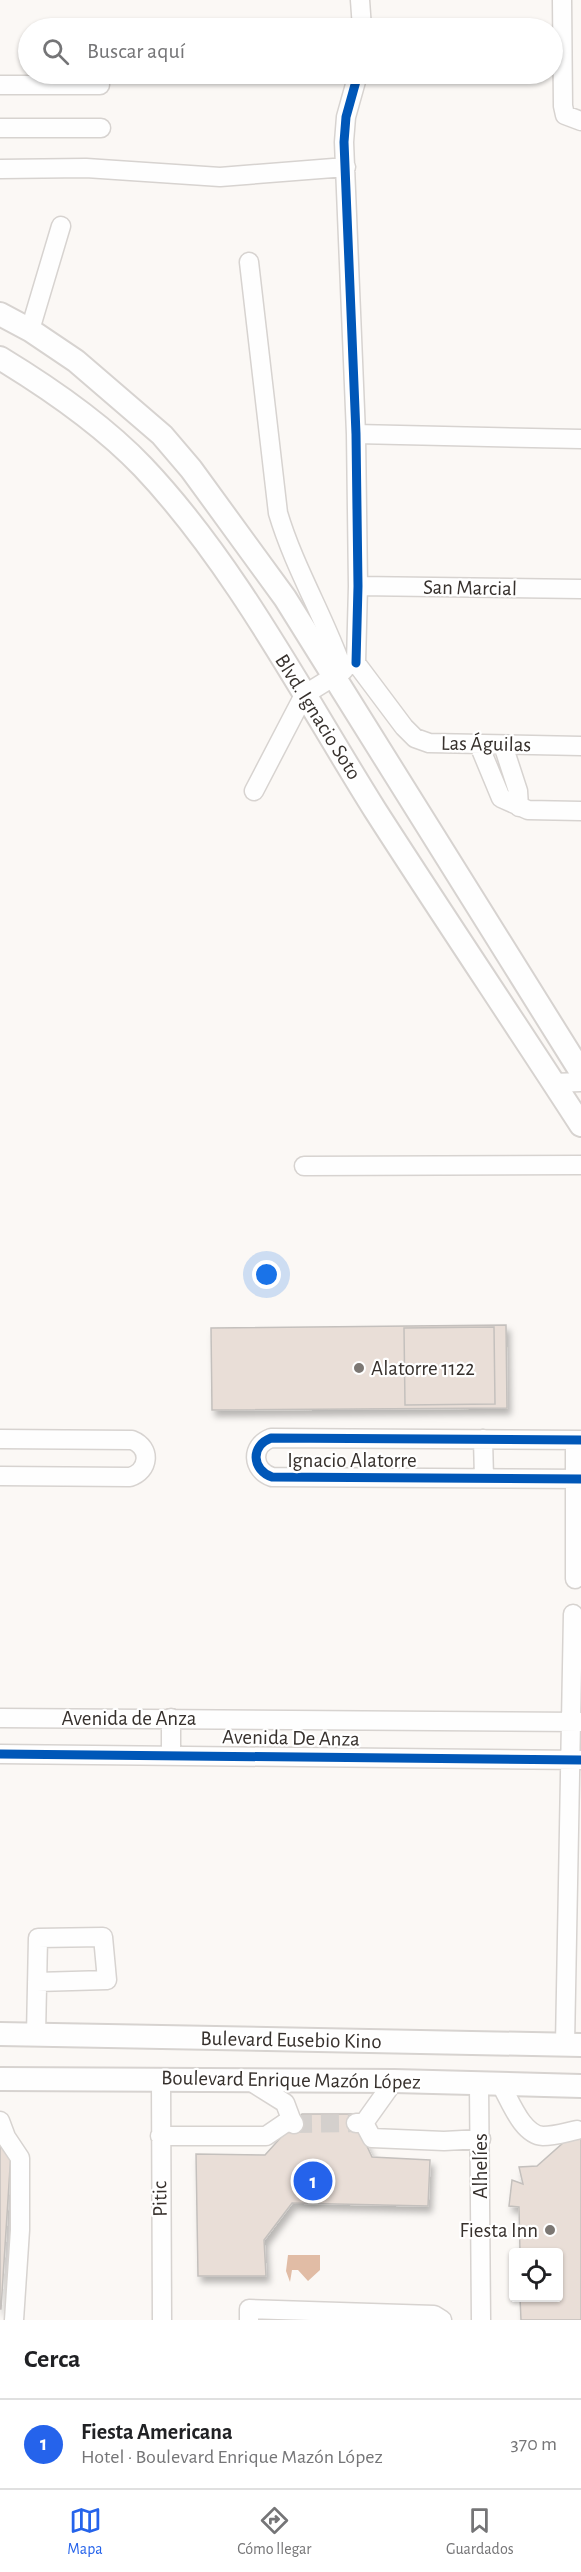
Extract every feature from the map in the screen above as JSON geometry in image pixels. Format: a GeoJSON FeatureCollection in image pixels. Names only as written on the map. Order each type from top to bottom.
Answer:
{"type":"FeatureCollection","features":[{"type":"Feature","properties":{"kind":"main road","name":"Blvd. Ignacio Soto"},"geometry":{"type":"LineString","coordinates":[[0,314],[30,330],[76,361],[162,435],[210,494],[285,598],[344,670],[581,1072]]}},
{"type":"Feature","properties":{"kind":"main road","name":"Blvd. Ignacio Soto"},"geometry":{"type":"LineString","coordinates":[[0,358],[82,414],[143,467],[182,512],[258,621],[381,819],[581,1125]]}},
{"type":"Feature","properties":{"kind":"main road","name":"Bulevard Eusebio Kino"},"geometry":{"type":"LineString","coordinates":[[0,2034],[573,2045]]}},
{"type":"Feature","properties":{"kind":"main road","name":"Boulevard Enrique Mazón López"},"geometry":{"type":"LineString","coordinates":[[0,2079],[161,2078],[581,2086]]}},
{"type":"Feature","properties":{"kind":"street"},"geometry":{"type":"LineString","coordinates":[[360,0],[361,18]]}},
{"type":"Feature","properties":{"kind":"street"},"geometry":{"type":"LineString","coordinates":[[562,0],[562,18]]}},
{"type":"Feature","properties":{"kind":"street"},"geometry":{"type":"LineString","coordinates":[[254,791],[304,695],[344,670],[358,586],[356,434],[344,142],[346,117],[355,84]]}},
{"type":"Feature","properties":{"kind":"street"},"geometry":{"type":"LineString","coordinates":[[563,84],[565,116],[581,121]]}},
{"type":"Feature","properties":{"kind":"street"},"geometry":{"type":"LineString","coordinates":[[0,85],[100,85]]}},
{"type":"Feature","properties":{"kind":"street"},"geometry":{"type":"LineString","coordinates":[[0,128],[101,128]]}},
{"type":"Feature","properties":{"kind":"street"},"geometry":{"type":"LineString","coordinates":[[0,169],[86,168],[220,177],[346,167]]}},
{"type":"Feature","properties":{"kind":"street"},"geometry":{"type":"LineString","coordinates":[[30,330],[61,226]]}},
{"type":"Feature","properties":{"kind":"street","name":"Las Águilas"},"geometry":{"type":"LineString","coordinates":[[249,262],[278,513],[288,544],[329,629],[344,670],[415,738],[429,743],[581,746]]}},
{"type":"Feature","properties":{"kind":"street"},"geometry":{"type":"LineString","coordinates":[[356,434],[581,439]]}},
{"type":"Feature","properties":{"kind":"street","name":"San Marcial"},"geometry":{"type":"LineString","coordinates":[[358,586],[581,589]]}},
{"type":"Feature","properties":{"kind":"street"},"geometry":{"type":"LineString","coordinates":[[479,745],[501,798],[519,807],[538,811],[581,811]]}},
{"type":"Feature","properties":{"kind":"street"},"geometry":{"type":"LineString","coordinates":[[503,745],[518,791],[519,807]]}},
{"type":"Feature","properties":{"kind":"street"},"geometry":{"type":"LineString","coordinates":[[554,1083],[581,1082]]}},
{"type":"Feature","properties":{"kind":"street"},"geometry":{"type":"LineString","coordinates":[[304,1166],[581,1165]]}},
{"type":"Feature","properties":{"kind":"street","name":"Ignacio Alatorre"},"geometry":{"type":"LineString","coordinates":[[578,1440],[271,1438],[262,1442],[257,1448],[255,1457],[257,1467],[263,1474],[272,1477],[578,1479]]}},
{"type":"Feature","properties":{"kind":"street"},"geometry":{"type":"LineString","coordinates":[[0,1439],[132,1440],[140,1443],[145,1450],[146,1458],[144,1468],[138,1474],[130,1477],[0,1476]]}},
{"type":"Feature","properties":{"kind":"street"},"geometry":{"type":"LineString","coordinates":[[483,1439],[484,1478]]}},
{"type":"Feature","properties":{"kind":"street"},"geometry":{"type":"LineString","coordinates":[[575,1579],[578,1440]]}},
{"type":"Feature","properties":{"kind":"street"},"geometry":{"type":"LineString","coordinates":[[573,1614],[576,1722],[573,2045]]}},
{"type":"Feature","properties":{"kind":"street","name":"Avenida de Anza"},"geometry":{"type":"LineString","coordinates":[[0,1718],[576,1722]]}},
{"type":"Feature","properties":{"kind":"street"},"geometry":{"type":"LineString","coordinates":[[171,1718],[171,1754]]}},
{"type":"Feature","properties":{"kind":"street","name":"Avenida De Anza"},"geometry":{"type":"LineString","coordinates":[[0,1754],[575,1760]]}},
{"type":"Feature","properties":{"kind":"street"},"geometry":{"type":"LineString","coordinates":[[36,2035],[38,1982]]}},
{"type":"Feature","properties":{"kind":"street","name":"Pitic"},"geometry":{"type":"LineString","coordinates":[[161,2078],[162,2320]]}},
{"type":"Feature","properties":{"kind":"street"},"geometry":{"type":"LineString","coordinates":[[160,2136],[266,2136],[292,2121],[285,2103],[250,2081]]}},
{"type":"Feature","properties":{"kind":"street"},"geometry":{"type":"LineString","coordinates":[[394,2081],[360,2123],[372,2138],[444,2141],[480,2139]]}},
{"type":"Feature","properties":{"kind":"street","name":"Alhelíes"},"geometry":{"type":"LineString","coordinates":[[479,2084],[481,2320]]}},
{"type":"Feature","properties":{"kind":"street"},"geometry":{"type":"LineString","coordinates":[[501,2085],[521,2119],[532,2132],[543,2136],[577,2130]]}},
{"type":"Feature","properties":{"kind":"street"},"geometry":{"type":"LineString","coordinates":[[2,2132],[20,2158],[20,2230],[14,2320]]}},
{"type":"Feature","properties":{"kind":"street"},"geometry":{"type":"LineString","coordinates":[[249,2320],[249,2309],[276,2315],[434,2315],[442,2320]]}},
{"type":"Feature","properties":{"kind":"shaded area"},"geometry":{"type":"Polygon","coordinates":[[[288,2255],[320,2255],[320,2270],[308,2281],[298,2270],[292,2270],[290,2282],[286,2271],[288,2255]]]}},
{"type":"Feature","properties":{"kind":"building","name":"Alatorre 1122"},"geometry":{"type":"Polygon","coordinates":[[[506,1325],[507,1408],[212,1410],[211,1328],[506,1325]]]}},
{"type":"Feature","properties":{"kind":"building"},"geometry":{"type":"Polygon","coordinates":[[[494,1327],[495,1404],[405,1405],[404,1328],[494,1327]]]}},
{"type":"Feature","properties":{"kind":"building"},"geometry":{"type":"Polygon","coordinates":[[[302,2114],[352,2114],[372,2157],[430,2160],[428,2206],[292,2203],[264,2240],[266,2276],[198,2276],[196,2154],[265,2155],[302,2114]]]}},
{"type":"Feature","properties":{"kind":"building","name":"Fiesta Inn"},"geometry":{"type":"Polygon","coordinates":[[[581,2127],[581,2320],[521,2320],[520,2302],[563,2302],[563,2248],[520,2248],[519,2207],[509,2206],[512,2180],[523,2184],[519,2167],[537,2166],[581,2127]]]}},
{"type":"Feature","properties":{"kind":"building"},"geometry":{"type":"Polygon","coordinates":[[[0,2146],[11,2152],[1,2309],[0,2309],[0,2146]]]}},
{"type":"Feature","properties":{"kind":"tunnel"},"geometry":{"type":"LineString","coordinates":[[294,2124],[356,2123]]}},
{"type":"Feature","properties":{"kind":"cycle path"},"geometry":{"type":"LineString","coordinates":[[355,84],[346,117],[344,142],[356,434],[358,586],[356,663]]}},
{"type":"Feature","properties":{"kind":"cycle path"},"geometry":{"type":"LineString","coordinates":[[581,1440],[271,1438],[259,1446],[256,1458],[260,1469],[272,1477],[581,1479]]}},
{"type":"Feature","properties":{"kind":"cycle path"},"geometry":{"type":"LineString","coordinates":[[0,1754],[581,1760]]}},
{"type":"Feature","properties":{"kind":"place","name":"Alatorre 1122"},"geometry":{"type":"Point","coordinates":[359,1368]}},
{"type":"Feature","properties":{"kind":"place","name":"Fiesta Americana"},"geometry":{"type":"Point","coordinates":[313,2181]}},
{"type":"Feature","properties":{"kind":"place","name":"Fiesta Inn"},"geometry":{"type":"Point","coordinates":[550,2230]}}]}
